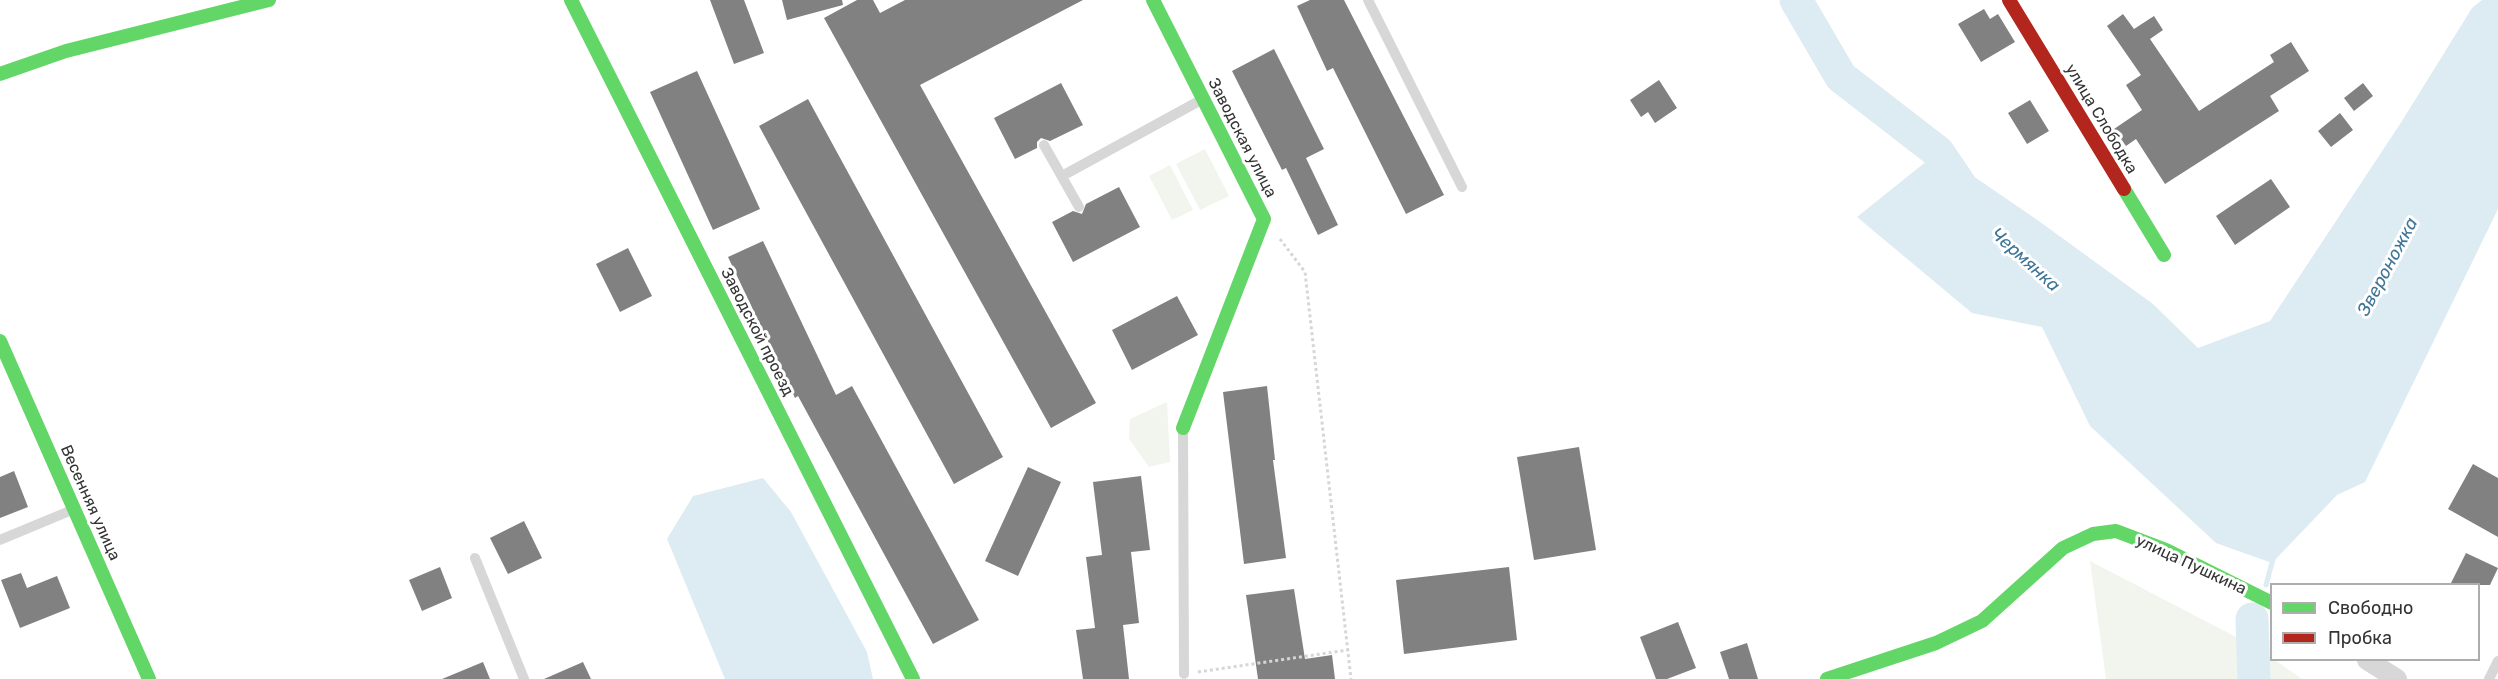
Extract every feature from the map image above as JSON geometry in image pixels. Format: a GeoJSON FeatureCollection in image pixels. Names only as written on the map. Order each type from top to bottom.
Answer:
{"type":"FeatureCollection","features":[{"type":"Feature","properties":{"kind":"street"},"geometry":{"type":"LineString","coordinates":[[0,74],[66,51],[268,0]]}},
{"type":"Feature","properties":{"kind":"street","name":"Заводской проезд"},"geometry":{"type":"LineString","coordinates":[[571,0],[913,679]]}},
{"type":"Feature","properties":{"kind":"street","name":"Заводская улица"},"geometry":{"type":"LineString","coordinates":[[1153,0],[1264,219],[1183,428]]}},
{"type":"Feature","properties":{"kind":"street","name":"улица Слободка"},"geometry":{"type":"LineString","coordinates":[[2009,0],[2164,255]]}},
{"type":"Feature","properties":{"kind":"street","name":"Весенняя улица"},"geometry":{"type":"LineString","coordinates":[[0,341],[148,679]]}},
{"type":"Feature","properties":{"kind":"street","name":"улица Пушкина"},"geometry":{"type":"LineString","coordinates":[[1827,679],[1936,644],[1982,621],[2063,548],[2093,534],[2116,531],[2166,550],[2270,602]]}},
{"type":"Feature","properties":{"kind":"street"},"geometry":{"type":"LineString","coordinates":[[2369,661],[2397,679]]}},
{"type":"Feature","properties":{"kind":"lane"},"geometry":{"type":"LineString","coordinates":[[1368,0],[1462,187]]}},
{"type":"Feature","properties":{"kind":"lane"},"geometry":{"type":"LineString","coordinates":[[1062,176],[1204,99]]}},
{"type":"Feature","properties":{"kind":"lane"},"geometry":{"type":"LineString","coordinates":[[1044,145],[1079,207]]}},
{"type":"Feature","properties":{"kind":"lane"},"geometry":{"type":"LineString","coordinates":[[1183,428],[1184,674]]}},
{"type":"Feature","properties":{"kind":"lane"},"geometry":{"type":"LineString","coordinates":[[0,540],[75,508]]}},
{"type":"Feature","properties":{"kind":"lane"},"geometry":{"type":"LineString","coordinates":[[475,558],[524,679]]}},
{"type":"Feature","properties":{"kind":"lane"},"geometry":{"type":"LineString","coordinates":[[2489,679],[2498,661]]}},
{"type":"Feature","properties":{"kind":"path"},"geometry":{"type":"LineString","coordinates":[[1264,219],[1305,273],[1351,679]]}},
{"type":"Feature","properties":{"kind":"path"},"geometry":{"type":"LineString","coordinates":[[1184,674],[1348,650]]}},
{"type":"Feature","properties":{"kind":"shaded area"},"geometry":{"type":"Polygon","coordinates":[[[1205,149],[1229,196],[1200,210],[1176,164],[1205,149]]]}},
{"type":"Feature","properties":{"kind":"shaded area"},"geometry":{"type":"Polygon","coordinates":[[[1170,165],[1193,210],[1172,220],[1149,176],[1170,165]]]}},
{"type":"Feature","properties":{"kind":"shaded area"},"geometry":{"type":"Polygon","coordinates":[[[1167,402],[1170,462],[1149,467],[1129,439],[1130,419],[1167,402]]]}},
{"type":"Feature","properties":{"kind":"shaded area"},"geometry":{"type":"Polygon","coordinates":[[[2090,561],[2259,649],[2270,657],[2270,661],[2276,661],[2302,679],[2106,679],[2090,561]]]}},
{"type":"Feature","properties":{"kind":"water","name":"Звероножка"},"geometry":{"type":"Polygon","coordinates":[[[2482,0],[2498,0],[2498,209],[2365,482],[2337,495],[2272,563],[2216,543],[2090,426],[2042,327],[1972,313],[1857,217],[1938,152],[2036,219],[2153,304],[2198,348],[2270,321],[2402,121],[2472,8],[2482,0]]]}},
{"type":"Feature","properties":{"kind":"water"},"geometry":{"type":"Polygon","coordinates":[[[763,478],[791,512],[867,652],[873,679],[725,679],[667,539],[693,496],[763,478]]]}},
{"type":"Feature","properties":{"kind":"building"},"geometry":{"type":"Polygon","coordinates":[[[710,0],[744,0],[764,53],[734,64],[710,0]]]}},
{"type":"Feature","properties":{"kind":"building"},"geometry":{"type":"Polygon","coordinates":[[[782,0],[842,0],[843,5],[787,20],[782,0]]]}},
{"type":"Feature","properties":{"kind":"building"},"geometry":{"type":"Polygon","coordinates":[[[857,0],[873,0],[880,13],[905,0],[1083,0],[920,85],[1096,403],[1051,428],[824,18],[857,0]]]}},
{"type":"Feature","properties":{"kind":"building"},"geometry":{"type":"Polygon","coordinates":[[[1310,0],[1344,0],[1444,195],[1406,214],[1333,68],[1327,71],[1297,6],[1310,0]]]}},
{"type":"Feature","properties":{"kind":"building"},"geometry":{"type":"Polygon","coordinates":[[[1984,9],[1990,19],[1998,14],[2015,42],[1981,62],[1958,24],[1984,9]]]}},
{"type":"Feature","properties":{"kind":"building"},"geometry":{"type":"Polygon","coordinates":[[[2123,14],[2134,29],[2154,16],[2163,30],[2150,39],[2199,111],[2274,62],[2270,55],[2291,42],[2309,71],[2270,96],[2279,111],[2165,184],[2136,139],[2126,146],[2114,129],[2142,110],[2126,85],[2141,75],[2107,26],[2123,14]]]}},
{"type":"Feature","properties":{"kind":"building"},"geometry":{"type":"Polygon","coordinates":[[[1274,49],[1324,149],[1306,158],[1338,225],[1318,235],[1286,168],[1282,170],[1232,71],[1274,49]]]}},
{"type":"Feature","properties":{"kind":"building"},"geometry":{"type":"Polygon","coordinates":[[[697,71],[760,209],[713,230],[650,92],[697,71]]]}},
{"type":"Feature","properties":{"kind":"building"},"geometry":{"type":"Polygon","coordinates":[[[1659,80],[1677,108],[1655,123],[1648,112],[1641,117],[1630,100],[1659,80]]]}},
{"type":"Feature","properties":{"kind":"building"},"geometry":{"type":"Polygon","coordinates":[[[1061,83],[1083,125],[1050,141],[1041,138],[1037,142],[1037,148],[1015,159],[994,118],[1061,83]]]}},
{"type":"Feature","properties":{"kind":"building"},"geometry":{"type":"Polygon","coordinates":[[[2363,83],[2373,96],[2354,111],[2344,98],[2363,83]]]}},
{"type":"Feature","properties":{"kind":"building"},"geometry":{"type":"Polygon","coordinates":[[[808,99],[1003,457],[954,484],[759,126],[808,99]]]}},
{"type":"Feature","properties":{"kind":"building"},"geometry":{"type":"Polygon","coordinates":[[[2030,100],[2049,131],[2027,144],[2008,113],[2030,100]]]}},
{"type":"Feature","properties":{"kind":"building"},"geometry":{"type":"Polygon","coordinates":[[[2340,113],[2353,130],[2331,147],[2318,131],[2340,113]]]}},
{"type":"Feature","properties":{"kind":"building"},"geometry":{"type":"Polygon","coordinates":[[[2271,179],[2290,207],[2235,245],[2216,216],[2271,179]]]}},
{"type":"Feature","properties":{"kind":"building"},"geometry":{"type":"Polygon","coordinates":[[[1119,187],[1140,227],[1073,262],[1052,222],[1073,211],[1082,214],[1086,204],[1119,187]]]}},
{"type":"Feature","properties":{"kind":"building"},"geometry":{"type":"Polygon","coordinates":[[[763,241],[836,395],[852,386],[979,620],[933,644],[798,396],[795,398],[728,257],[763,241]]]}},
{"type":"Feature","properties":{"kind":"building"},"geometry":{"type":"Polygon","coordinates":[[[628,248],[652,296],[620,312],[596,264],[628,248]]]}},
{"type":"Feature","properties":{"kind":"building"},"geometry":{"type":"Polygon","coordinates":[[[1177,296],[1198,335],[1132,370],[1112,330],[1177,296]]]}},
{"type":"Feature","properties":{"kind":"building"},"geometry":{"type":"Polygon","coordinates":[[[1267,386],[1275,460],[1273,460],[1286,558],[1244,564],[1223,392],[1267,386]]]}},
{"type":"Feature","properties":{"kind":"building"},"geometry":{"type":"Polygon","coordinates":[[[1579,447],[1596,550],[1534,560],[1517,457],[1579,447]]]}},
{"type":"Feature","properties":{"kind":"building"},"geometry":{"type":"Polygon","coordinates":[[[2473,464],[2498,478],[2498,537],[2448,509],[2473,464]]]}},
{"type":"Feature","properties":{"kind":"building"},"geometry":{"type":"Polygon","coordinates":[[[1028,467],[1061,482],[1018,576],[985,561],[1028,467]]]}},
{"type":"Feature","properties":{"kind":"building"},"geometry":{"type":"Polygon","coordinates":[[[14,471],[28,507],[0,518],[0,477],[14,471]]]}},
{"type":"Feature","properties":{"kind":"building"},"geometry":{"type":"Polygon","coordinates":[[[1141,476],[1150,550],[1131,552],[1139,623],[1123,625],[1129,679],[1083,679],[1076,630],[1095,628],[1086,557],[1102,555],[1093,482],[1141,476]]]}},
{"type":"Feature","properties":{"kind":"building"},"geometry":{"type":"Polygon","coordinates":[[[524,521],[542,558],[508,574],[490,538],[524,521]]]}},
{"type":"Feature","properties":{"kind":"building"},"geometry":{"type":"Polygon","coordinates":[[[2466,553],[2498,568],[2490,585],[2451,583],[2466,553]]]}},
{"type":"Feature","properties":{"kind":"building"},"geometry":{"type":"Polygon","coordinates":[[[440,567],[452,598],[422,611],[409,580],[440,567]]]}},
{"type":"Feature","properties":{"kind":"building"},"geometry":{"type":"Polygon","coordinates":[[[1509,567],[1517,640],[1404,654],[1396,580],[1509,567]]]}},
{"type":"Feature","properties":{"kind":"building"},"geometry":{"type":"Polygon","coordinates":[[[21,573],[27,588],[57,576],[70,608],[20,628],[1,580],[21,573]]]}},
{"type":"Feature","properties":{"kind":"building"},"geometry":{"type":"Polygon","coordinates":[[[1294,589],[1305,659],[1332,655],[1335,679],[1258,679],[1246,595],[1294,589]]]}},
{"type":"Feature","properties":{"kind":"building"},"geometry":{"type":"Polygon","coordinates":[[[1678,622],[1696,668],[1667,679],[1656,679],[1640,637],[1678,622]]]}},
{"type":"Feature","properties":{"kind":"building"},"geometry":{"type":"Polygon","coordinates":[[[1747,643],[1758,679],[1729,679],[1720,652],[1747,643]]]}},
{"type":"Feature","properties":{"kind":"building"},"geometry":{"type":"Polygon","coordinates":[[[483,662],[490,679],[442,679],[483,662]]]}},
{"type":"Feature","properties":{"kind":"building"},"geometry":{"type":"Polygon","coordinates":[[[583,662],[591,679],[544,679],[583,662]]]}},
{"type":"Feature","properties":{"kind":"waterway","name":"Чермянка"},"geometry":{"type":"LineString","coordinates":[[1796,0],[1841,77],[1938,152],[1963,189]]}},
{"type":"Feature","properties":{"kind":"waterway"},"geometry":{"type":"LineString","coordinates":[[2266,585],[2273,559]]}},
{"type":"Feature","properties":{"kind":"waterway","name":"Чермянка"},"geometry":{"type":"LineString","coordinates":[[2252,619],[2254,679]]}},
{"type":"Feature","properties":{"kind":"traffic: fast"},"geometry":{"type":"LineString","coordinates":[[0,74],[66,51],[269,0]]}},
{"type":"Feature","properties":{"kind":"traffic: fast"},"geometry":{"type":"LineString","coordinates":[[571,0],[913,679]]}},
{"type":"Feature","properties":{"kind":"traffic: fast"},"geometry":{"type":"LineString","coordinates":[[1153,0],[1264,219],[1183,428]]}},
{"type":"Feature","properties":{"kind":"traffic: fast"},"geometry":{"type":"LineString","coordinates":[[2124,189],[2164,255]]}},
{"type":"Feature","properties":{"kind":"traffic: fast"},"geometry":{"type":"LineString","coordinates":[[0,341],[149,679]]}},
{"type":"Feature","properties":{"kind":"traffic: fast"},"geometry":{"type":"LineString","coordinates":[[1827,679],[1936,643],[1982,621],[2063,548],[2093,534],[2116,531],[2166,550],[2270,602]]}},
{"type":"Feature","properties":{"kind":"traffic: jam"},"geometry":{"type":"LineString","coordinates":[[2009,0],[2124,189]]}}]}
